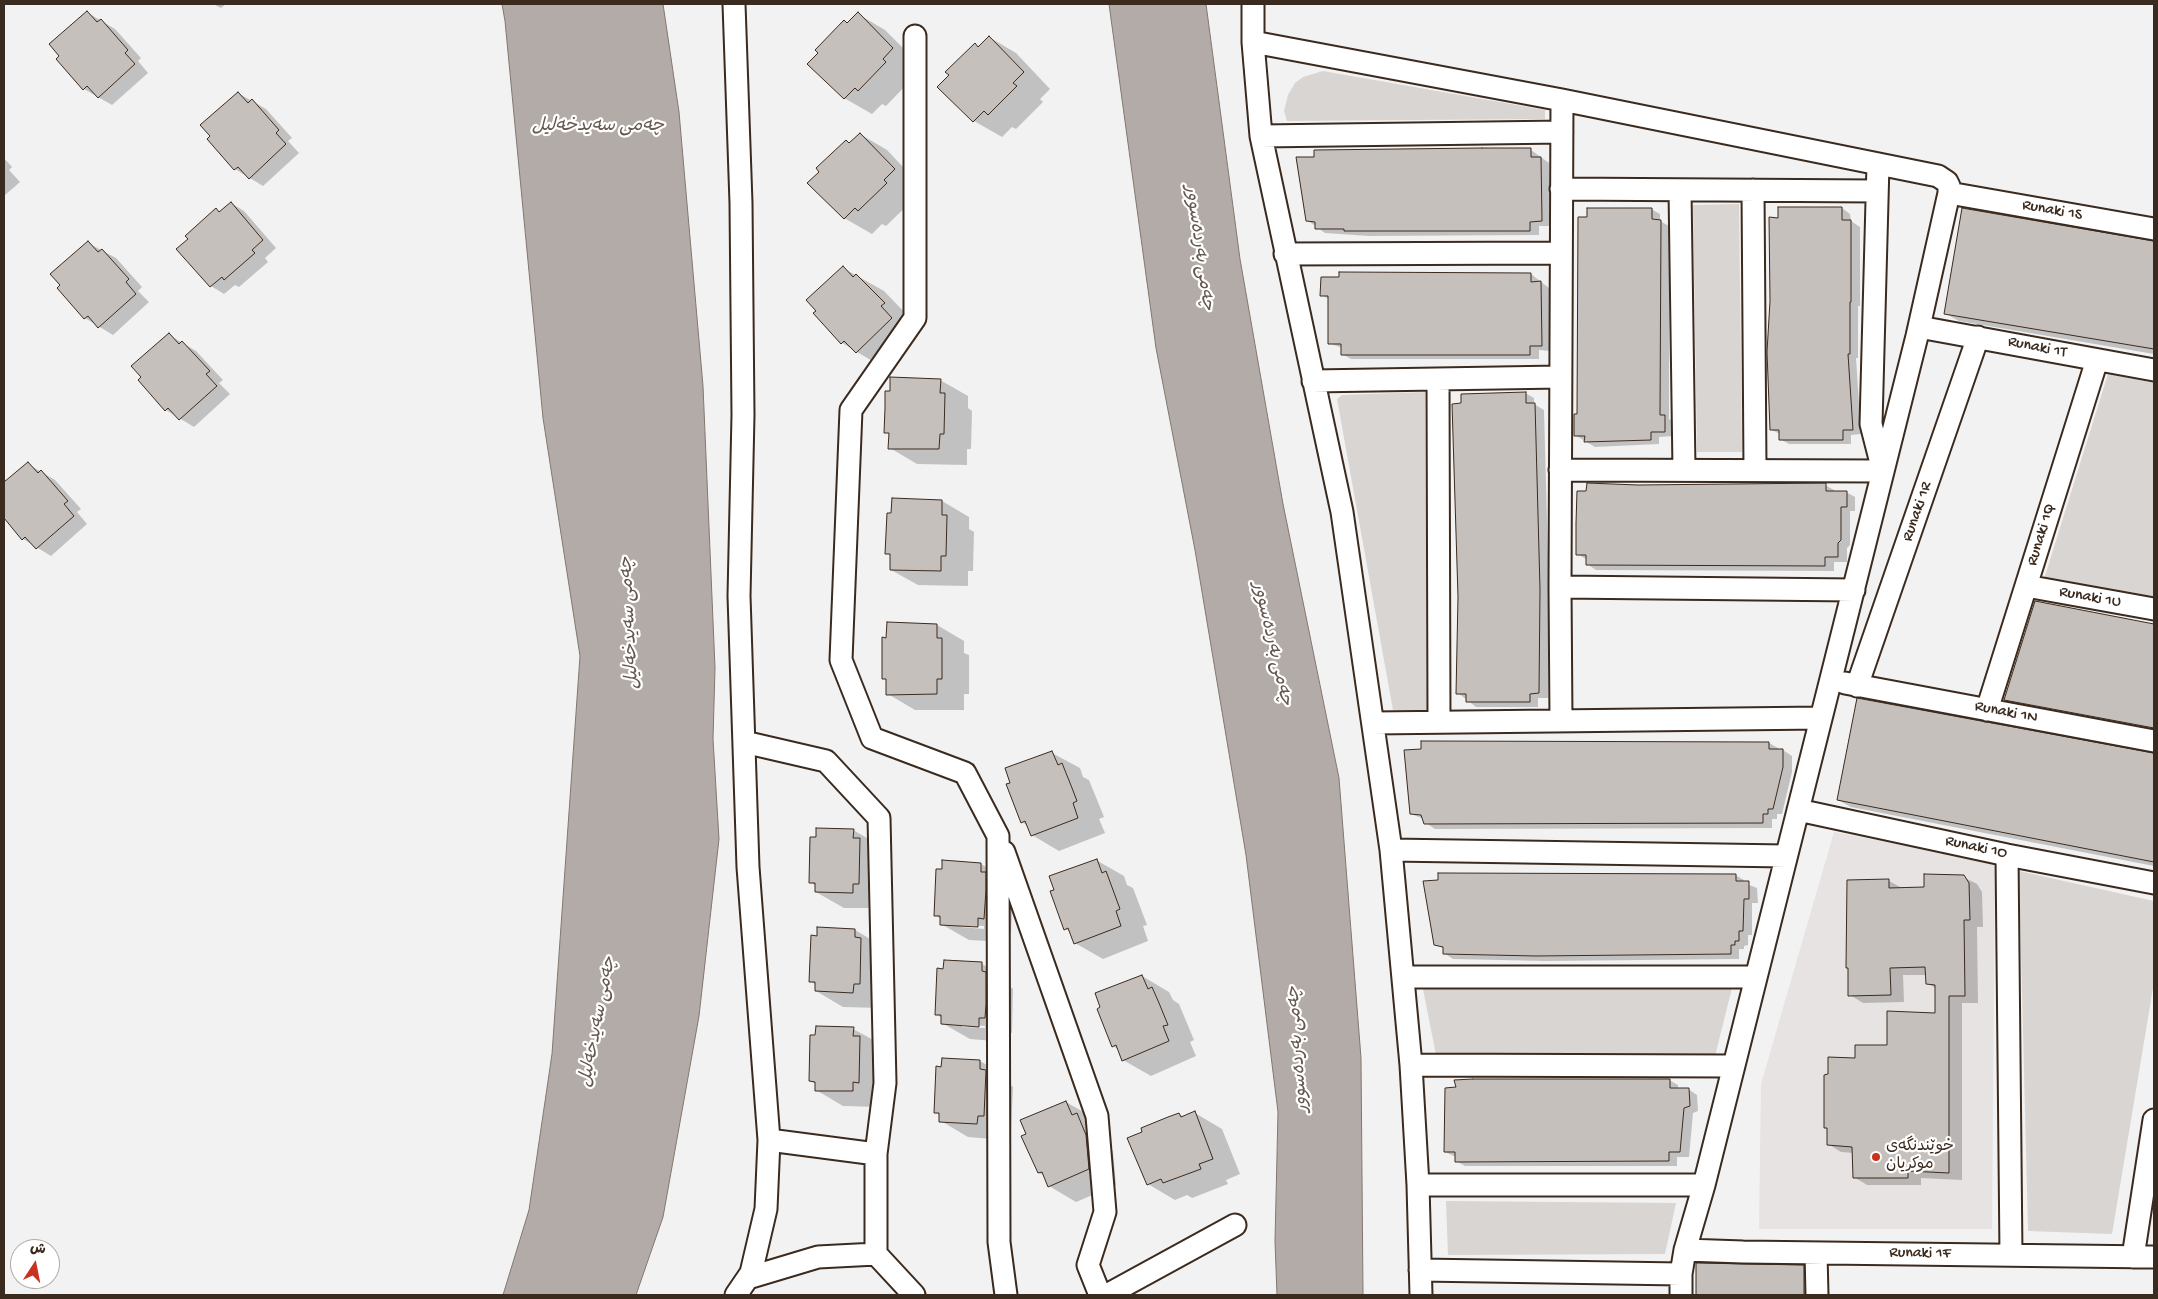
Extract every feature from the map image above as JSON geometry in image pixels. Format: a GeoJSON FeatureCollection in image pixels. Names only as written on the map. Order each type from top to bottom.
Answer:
{"type":"FeatureCollection","features":[{"type":"Feature","properties":{"kind":"street"},"geometry":{"type":"LineString","coordinates":[[734,4],[741,203],[743,415],[739,596],[748,867],[769,1140],[766,1209],[751,1273],[736,1295]]}},
{"type":"Feature","properties":{"kind":"street"},"geometry":{"type":"LineString","coordinates":[[1253,4],[1253,42],[1261,136],[1342,512],[1391,850],[1411,1064],[1418,1185],[1421,1295]]}},
{"type":"Feature","properties":{"kind":"street"},"geometry":{"type":"LineString","coordinates":[[915,36],[915,318],[851,410],[841,660],[872,738],[965,773],[998,836],[1098,1116],[1105,1212],[1088,1266],[1100,1295]]}},
{"type":"Feature","properties":{"kind":"street"},"geometry":{"type":"LineString","coordinates":[[1253,42],[1562,100],[1938,176],[1947,182],[1949,192],[1919,327],[1704,1185],[1685,1250],[1681,1274],[1681,1295]]}},
{"type":"Feature","properties":{"kind":"street"},"geometry":{"type":"LineString","coordinates":[[1561,721],[1560,377],[1562,100]]}},
{"type":"Feature","properties":{"kind":"street"},"geometry":{"type":"LineString","coordinates":[[1261,136],[1562,132]]}},
{"type":"Feature","properties":{"kind":"street"},"geometry":{"type":"LineString","coordinates":[[1878,164],[1871,424],[1883,471]]}},
{"type":"Feature","properties":{"kind":"street"},"geometry":{"type":"LineString","coordinates":[[1561,189],[1877,191]]}},
{"type":"Feature","properties":{"kind":"street"},"geometry":{"type":"LineString","coordinates":[[1680,190],[1684,470]]}},
{"type":"Feature","properties":{"kind":"street"},"geometry":{"type":"LineString","coordinates":[[1753,190],[1755,470]]}},
{"type":"Feature","properties":{"kind":"street","name":"Runaki 1S"},"geometry":{"type":"LineString","coordinates":[[1949,192],[2154,230]]}},
{"type":"Feature","properties":{"kind":"street"},"geometry":{"type":"LineString","coordinates":[[1285,254],[1561,253]]}},
{"type":"Feature","properties":{"kind":"street","name":"Runaki 1T"},"geometry":{"type":"LineString","coordinates":[[1919,327],[2154,370]]}},
{"type":"Feature","properties":{"kind":"street","name":"Runaki 1R"},"geometry":{"type":"LineString","coordinates":[[1857,686],[1978,337]]}},
{"type":"Feature","properties":{"kind":"street","name":"Runaki 1Q"},"geometry":{"type":"LineString","coordinates":[[1987,710],[2097,360]]}},
{"type":"Feature","properties":{"kind":"street"},"geometry":{"type":"LineString","coordinates":[[1313,381],[1560,377]]}},
{"type":"Feature","properties":{"kind":"street"},"geometry":{"type":"LineString","coordinates":[[1438,379],[1439,722]]}},
{"type":"Feature","properties":{"kind":"street"},"geometry":{"type":"LineString","coordinates":[[1560,470],[1883,471]]}},
{"type":"Feature","properties":{"kind":"street","name":"Runaki 1U"},"geometry":{"type":"LineString","coordinates":[[2026,586],[2154,610]]}},
{"type":"Feature","properties":{"kind":"street"},"geometry":{"type":"LineString","coordinates":[[1560,587],[1854,590]]}},
{"type":"Feature","properties":{"kind":"street","name":"Runaki 1N"},"geometry":{"type":"LineString","coordinates":[[1831,679],[1857,686],[2154,741]]}},
{"type":"Feature","properties":{"kind":"street"},"geometry":{"type":"LineString","coordinates":[[1373,723],[1821,718]]}},
{"type":"Feature","properties":{"kind":"street"},"geometry":{"type":"LineString","coordinates":[[744,742],[826,762],[879,818],[885,1083],[876,1154],[876,1254],[914,1295]]}},
{"type":"Feature","properties":{"kind":"street","name":"Runaki 1O"},"geometry":{"type":"LineString","coordinates":[[1798,810],[2007,855],[2154,883]]}},
{"type":"Feature","properties":{"kind":"street"},"geometry":{"type":"LineString","coordinates":[[998,836],[999,1242],[1006,1295]]}},
{"type":"Feature","properties":{"kind":"street"},"geometry":{"type":"LineString","coordinates":[[1391,850],[1786,856]]}},
{"type":"Feature","properties":{"kind":"street"},"geometry":{"type":"LineString","coordinates":[[2007,855],[2011,1256]]}},
{"type":"Feature","properties":{"kind":"street"},"geometry":{"type":"LineString","coordinates":[[1403,977],[1756,977]]}},
{"type":"Feature","properties":{"kind":"street"},"geometry":{"type":"LineString","coordinates":[[1411,1064],[1734,1066]]}},
{"type":"Feature","properties":{"kind":"street"},"geometry":{"type":"LineString","coordinates":[[2133,1257],[2154,1120]]}},
{"type":"Feature","properties":{"kind":"street"},"geometry":{"type":"LineString","coordinates":[[769,1140],[876,1154]]}},
{"type":"Feature","properties":{"kind":"street"},"geometry":{"type":"LineString","coordinates":[[1418,1185],[1704,1185]]}},
{"type":"Feature","properties":{"kind":"street"},"geometry":{"type":"LineString","coordinates":[[1107,1295],[1235,1225]]}},
{"type":"Feature","properties":{"kind":"street","name":"Runaki 1F"},"geometry":{"type":"LineString","coordinates":[[1685,1250],[2154,1257]]}},
{"type":"Feature","properties":{"kind":"street"},"geometry":{"type":"LineString","coordinates":[[1816,1253],[1817,1295]]}},
{"type":"Feature","properties":{"kind":"street"},"geometry":{"type":"LineString","coordinates":[[748,1278],[818,1257],[876,1254]]}},
{"type":"Feature","properties":{"kind":"street"},"geometry":{"type":"LineString","coordinates":[[1420,1270],[1681,1274]]}},
{"type":"Feature","properties":{"kind":"shaded area"},"geometry":{"type":"Polygon","coordinates":[[[1323,71],[1545,110],[1545,119],[1287,121],[1284,111],[1288,95],[1295,83],[1303,77],[1323,71]]]}},
{"type":"Feature","properties":{"kind":"shaded area"},"geometry":{"type":"Polygon","coordinates":[[[1739,204],[1742,452],[1697,452],[1693,205],[1739,204]]]}},
{"type":"Feature","properties":{"kind":"shaded area"},"geometry":{"type":"Polygon","coordinates":[[[2108,374],[2154,383],[2154,599],[2044,579],[2108,374]]]}},
{"type":"Feature","properties":{"kind":"shaded area"},"geometry":{"type":"Polygon","coordinates":[[[1425,392],[1427,711],[1393,710],[1337,399],[1342,395],[1425,392]]]}},
{"type":"Feature","properties":{"kind":"shaded area","name":"خوێندنگەی موکریان"},"geometry":{"type":"Polygon","coordinates":[[[1834,832],[1995,862],[1992,1229],[1759,1229],[1761,1084],[1834,832]]]}},
{"type":"Feature","properties":{"kind":"shaded area"},"geometry":{"type":"Polygon","coordinates":[[[2019,871],[2154,901],[2154,982],[2112,1234],[2028,1231],[2019,871]]]}},
{"type":"Feature","properties":{"kind":"shaded area"},"geometry":{"type":"Polygon","coordinates":[[[1732,988],[1715,1056],[1436,1055],[1423,989],[1732,988]]]}},
{"type":"Feature","properties":{"kind":"shaded area"},"geometry":{"type":"Polygon","coordinates":[[[1446,1201],[1676,1203],[1665,1254],[1448,1255],[1446,1201]]]}},
{"type":"Feature","properties":{"kind":"water","name":"چەمی سەیدخەلیل"},"geometry":{"type":"Polygon","coordinates":[[[502,4],[663,4],[679,112],[703,386],[715,668],[713,739],[719,839],[699,1016],[663,1217],[636,1295],[503,1295],[529,1210],[552,1054],[580,656],[543,418],[502,4]]]}},
{"type":"Feature","properties":{"kind":"water","name":"چەمی بەردەسوور"},"geometry":{"type":"Polygon","coordinates":[[[1109,4],[1206,4],[1240,259],[1283,504],[1339,778],[1361,1058],[1363,1295],[1277,1295],[1275,1241],[1278,1112],[1246,855],[1195,550],[1156,348],[1109,4]]]}},
{"type":"Feature","properties":{"kind":"building"},"geometry":{"type":"Polygon","coordinates":[[[87,11],[97,22],[101,19],[128,50],[125,53],[135,64],[98,98],[87,86],[83,90],[56,59],[59,56],[49,44],[87,11]]]}},
{"type":"Feature","properties":{"kind":"building"},"geometry":{"type":"Polygon","coordinates":[[[858,12],[893,48],[883,59],[886,62],[858,91],[855,88],[844,99],[807,64],[818,53],[815,50],[844,20],[847,23],[858,12]]]}},
{"type":"Feature","properties":{"kind":"building"},"geometry":{"type":"Polygon","coordinates":[[[989,36],[1024,72],[1013,83],[1017,86],[988,115],[984,111],[973,122],[937,87],[949,75],[945,72],[975,43],[978,47],[989,36]]]}},
{"type":"Feature","properties":{"kind":"building"},"geometry":{"type":"Polygon","coordinates":[[[238,92],[248,103],[252,99],[279,130],[276,133],[286,144],[249,179],[238,167],[234,170],[207,139],[210,136],[200,125],[238,92]]]}},
{"type":"Feature","properties":{"kind":"building"},"geometry":{"type":"Polygon","coordinates":[[[860,133],[895,169],[884,180],[887,183],[858,211],[855,208],[844,219],[807,183],[819,172],[816,168],[846,140],[849,143],[860,133]]]}},
{"type":"Feature","properties":{"kind":"building"},"geometry":{"type":"Polygon","coordinates":[[[1531,148],[1531,157],[1541,157],[1542,221],[1530,222],[1530,231],[1344,231],[1344,229],[1315,229],[1315,222],[1306,221],[1296,157],[1314,157],[1314,150],[1531,148]]]}},
{"type":"Feature","properties":{"kind":"building"},"geometry":{"type":"Polygon","coordinates":[[[231,202],[263,240],[252,250],[255,253],[224,280],[222,277],[210,287],[176,249],[188,239],[185,236],[216,208],[219,212],[231,202]]]}},
{"type":"Feature","properties":{"kind":"building"},"geometry":{"type":"Polygon","coordinates":[[[1778,207],[1842,207],[1842,220],[1851,220],[1850,354],[1848,354],[1853,430],[1843,430],[1843,440],[1779,440],[1779,430],[1770,430],[1767,352],[1770,301],[1769,217],[1778,218],[1778,207]]]}},
{"type":"Feature","properties":{"kind":"building"},"geometry":{"type":"Polygon","coordinates":[[[1587,208],[1652,208],[1652,219],[1661,220],[1660,415],[1665,415],[1665,432],[1651,432],[1651,440],[1584,442],[1585,436],[1574,436],[1574,414],[1577,414],[1578,217],[1587,217],[1587,208]]]}},
{"type":"Feature","properties":{"kind":"building"},"geometry":{"type":"Polygon","coordinates":[[[1962,208],[2154,241],[2154,349],[1944,314],[1962,208]]]}},
{"type":"Feature","properties":{"kind":"building"},"geometry":{"type":"Polygon","coordinates":[[[88,241],[98,252],[102,249],[129,279],[126,282],[136,294],[98,328],[88,316],[84,319],[57,288],[60,285],[50,274],[88,241]]]}},
{"type":"Feature","properties":{"kind":"building"},"geometry":{"type":"Polygon","coordinates":[[[843,266],[853,277],[856,274],[885,303],[881,306],[892,318],[856,353],[844,341],[841,344],[813,313],[816,311],[806,300],[843,266]]]}},
{"type":"Feature","properties":{"kind":"building"},"geometry":{"type":"Polygon","coordinates":[[[1339,272],[1531,273],[1531,282],[1541,281],[1542,346],[1530,346],[1530,355],[1341,355],[1341,344],[1328,344],[1328,296],[1320,296],[1321,277],[1339,277],[1339,272]]]}},
{"type":"Feature","properties":{"kind":"building"},"geometry":{"type":"Polygon","coordinates":[[[169,333],[179,344],[182,341],[210,371],[206,374],[217,386],[179,420],[168,408],[165,411],[138,380],[141,377],[131,366],[169,333]]]}},
{"type":"Feature","properties":{"kind":"building"},"geometry":{"type":"Polygon","coordinates":[[[890,377],[941,379],[940,393],[945,393],[944,434],[940,434],[939,449],[888,449],[889,433],[884,433],[885,391],[890,391],[890,377]]]}},
{"type":"Feature","properties":{"kind":"building"},"geometry":{"type":"Polygon","coordinates":[[[1526,392],[1526,403],[1535,403],[1540,589],[1539,693],[1530,694],[1530,702],[1466,702],[1466,694],[1456,694],[1458,597],[1452,404],[1461,403],[1461,394],[1526,392]]]}},
{"type":"Feature","properties":{"kind":"building"},"geometry":{"type":"Polygon","coordinates":[[[28,462],[38,473],[41,470],[68,501],[64,504],[74,516],[36,549],[25,537],[22,540],[4,518],[4,482],[28,462]]]}},
{"type":"Feature","properties":{"kind":"building"},"geometry":{"type":"Polygon","coordinates":[[[1587,483],[1638,485],[1826,483],[1826,491],[1847,491],[1847,507],[1841,507],[1841,540],[1838,543],[1838,557],[1825,557],[1825,566],[1586,565],[1586,555],[1576,555],[1576,523],[1577,491],[1586,491],[1587,483]]]}},
{"type":"Feature","properties":{"kind":"building"},"geometry":{"type":"Polygon","coordinates":[[[892,498],[942,500],[942,515],[947,515],[946,556],[941,556],[941,571],[890,570],[890,554],[885,554],[887,513],[891,513],[892,498]]]}},
{"type":"Feature","properties":{"kind":"building"},"geometry":{"type":"Polygon","coordinates":[[[2035,601],[2154,624],[2154,728],[2004,700],[2035,601]]]}},
{"type":"Feature","properties":{"kind":"building"},"geometry":{"type":"Polygon","coordinates":[[[887,622],[937,624],[937,638],[942,638],[942,679],[937,679],[937,694],[886,695],[886,679],[882,679],[882,637],[886,638],[887,622]]]}},
{"type":"Feature","properties":{"kind":"building"},"geometry":{"type":"Polygon","coordinates":[[[1857,698],[2154,753],[2154,862],[1837,800],[1857,698]]]}},
{"type":"Feature","properties":{"kind":"building"},"geometry":{"type":"Polygon","coordinates":[[[1421,741],[1769,742],[1769,749],[1783,749],[1783,767],[1773,809],[1768,809],[1768,814],[1763,814],[1763,823],[1424,824],[1421,815],[1410,814],[1404,750],[1421,749],[1421,741]]]}},
{"type":"Feature","properties":{"kind":"building"},"geometry":{"type":"Polygon","coordinates":[[[1052,751],[1058,765],[1062,763],[1072,788],[1077,801],[1073,803],[1078,818],[1031,836],[1025,821],[1021,823],[1006,784],[1010,783],[1005,768],[1052,751]]]}},
{"type":"Feature","properties":{"kind":"building"},"geometry":{"type":"Polygon","coordinates":[[[816,828],[854,829],[853,838],[860,838],[859,884],[853,884],[853,893],[815,892],[815,883],[809,883],[810,837],[816,837],[816,828]]]}},
{"type":"Feature","properties":{"kind":"building"},"geometry":{"type":"Polygon","coordinates":[[[1097,859],[1102,873],[1106,871],[1120,909],[1116,911],[1121,926],[1074,944],[1068,928],[1064,930],[1050,891],[1054,890],[1049,876],[1097,859]]]}},
{"type":"Feature","properties":{"kind":"building"},"geometry":{"type":"Polygon","coordinates":[[[942,860],[981,863],[981,872],[986,872],[984,919],[978,918],[978,927],[940,925],[940,916],[934,916],[936,869],[942,869],[942,860]]]}},
{"type":"Feature","properties":{"kind":"building"},"geometry":{"type":"Polygon","coordinates":[[[1438,873],[1736,874],[1736,881],[1749,881],[1749,899],[1744,899],[1743,931],[1739,931],[1739,941],[1735,941],[1735,945],[1731,945],[1731,954],[1536,956],[1443,954],[1443,947],[1434,945],[1423,881],[1438,880],[1438,873]]]}},
{"type":"Feature","properties":{"kind":"building"},"geometry":{"type":"Polygon","coordinates":[[[1924,874],[1964,875],[1969,883],[1970,920],[1964,920],[1965,996],[1949,996],[1949,1173],[1908,1171],[1908,1178],[1853,1178],[1852,1147],[1827,1145],[1827,1128],[1824,1128],[1824,1075],[1828,1074],[1828,1057],[1855,1058],[1855,1045],[1887,1045],[1887,1011],[1935,1013],[1935,985],[1926,984],[1925,967],[1890,968],[1891,995],[1848,996],[1848,968],[1846,968],[1847,880],[1889,879],[1889,888],[1924,887],[1924,874]]]}},
{"type":"Feature","properties":{"kind":"building"},"geometry":{"type":"Polygon","coordinates":[[[817,927],[855,929],[855,937],[861,938],[860,984],[854,984],[853,993],[815,991],[815,982],[809,982],[811,935],[817,936],[817,927]]]}},
{"type":"Feature","properties":{"kind":"building"},"geometry":{"type":"Polygon","coordinates":[[[944,960],[982,962],[982,971],[986,972],[986,1004],[985,1018],[979,1018],[979,1027],[941,1024],[941,1015],[935,1015],[937,968],[943,969],[944,960]]]}},
{"type":"Feature","properties":{"kind":"building"},"geometry":{"type":"Polygon","coordinates":[[[1142,975],[1148,989],[1152,987],[1168,1025],[1163,1026],[1169,1041],[1122,1061],[1116,1045],[1112,1047],[1097,1009],[1100,1007],[1095,993],[1142,975]]]}},
{"type":"Feature","properties":{"kind":"building"},"geometry":{"type":"Polygon","coordinates":[[[816,1026],[854,1027],[853,1036],[860,1036],[859,1083],[853,1082],[853,1091],[815,1091],[815,1082],[809,1081],[810,1035],[815,1035],[816,1026]]]}},
{"type":"Feature","properties":{"kind":"building"},"geometry":{"type":"Polygon","coordinates":[[[942,1058],[980,1060],[980,1069],[986,1070],[984,1116],[978,1116],[977,1124],[939,1122],[939,1113],[934,1113],[936,1066],[941,1067],[942,1058]]]}},
{"type":"Feature","properties":{"kind":"building"},"geometry":{"type":"Polygon","coordinates":[[[1670,1079],[1670,1088],[1689,1088],[1690,1106],[1684,1108],[1680,1152],[1669,1152],[1669,1161],[1455,1162],[1455,1152],[1444,1152],[1445,1088],[1456,1087],[1454,1080],[1670,1079]]]}},
{"type":"Feature","properties":{"kind":"building"},"geometry":{"type":"Polygon","coordinates":[[[1066,1101],[1072,1115],[1077,1113],[1086,1135],[1089,1169],[1048,1187],[1042,1172],[1038,1173],[1021,1136],[1026,1134],[1020,1120],[1066,1101]]]}},
{"type":"Feature","properties":{"kind":"building"},"geometry":{"type":"Polygon","coordinates":[[[1195,1111],[1213,1159],[1199,1164],[1201,1169],[1163,1183],[1161,1179],[1147,1185],[1127,1138],[1142,1132],[1141,1128],[1168,1117],[1179,1113],[1181,1117],[1195,1111]]]}},
{"type":"Feature","properties":{"kind":"building"},"geometry":{"type":"Polygon","coordinates":[[[1696,1263],[1804,1265],[1804,1295],[1696,1295],[1696,1263]]]}},
{"type":"Feature","properties":{"kind":"place","name":"خوێندنگەی موکریان"},"geometry":{"type":"Point","coordinates":[1876,1157]}}]}
